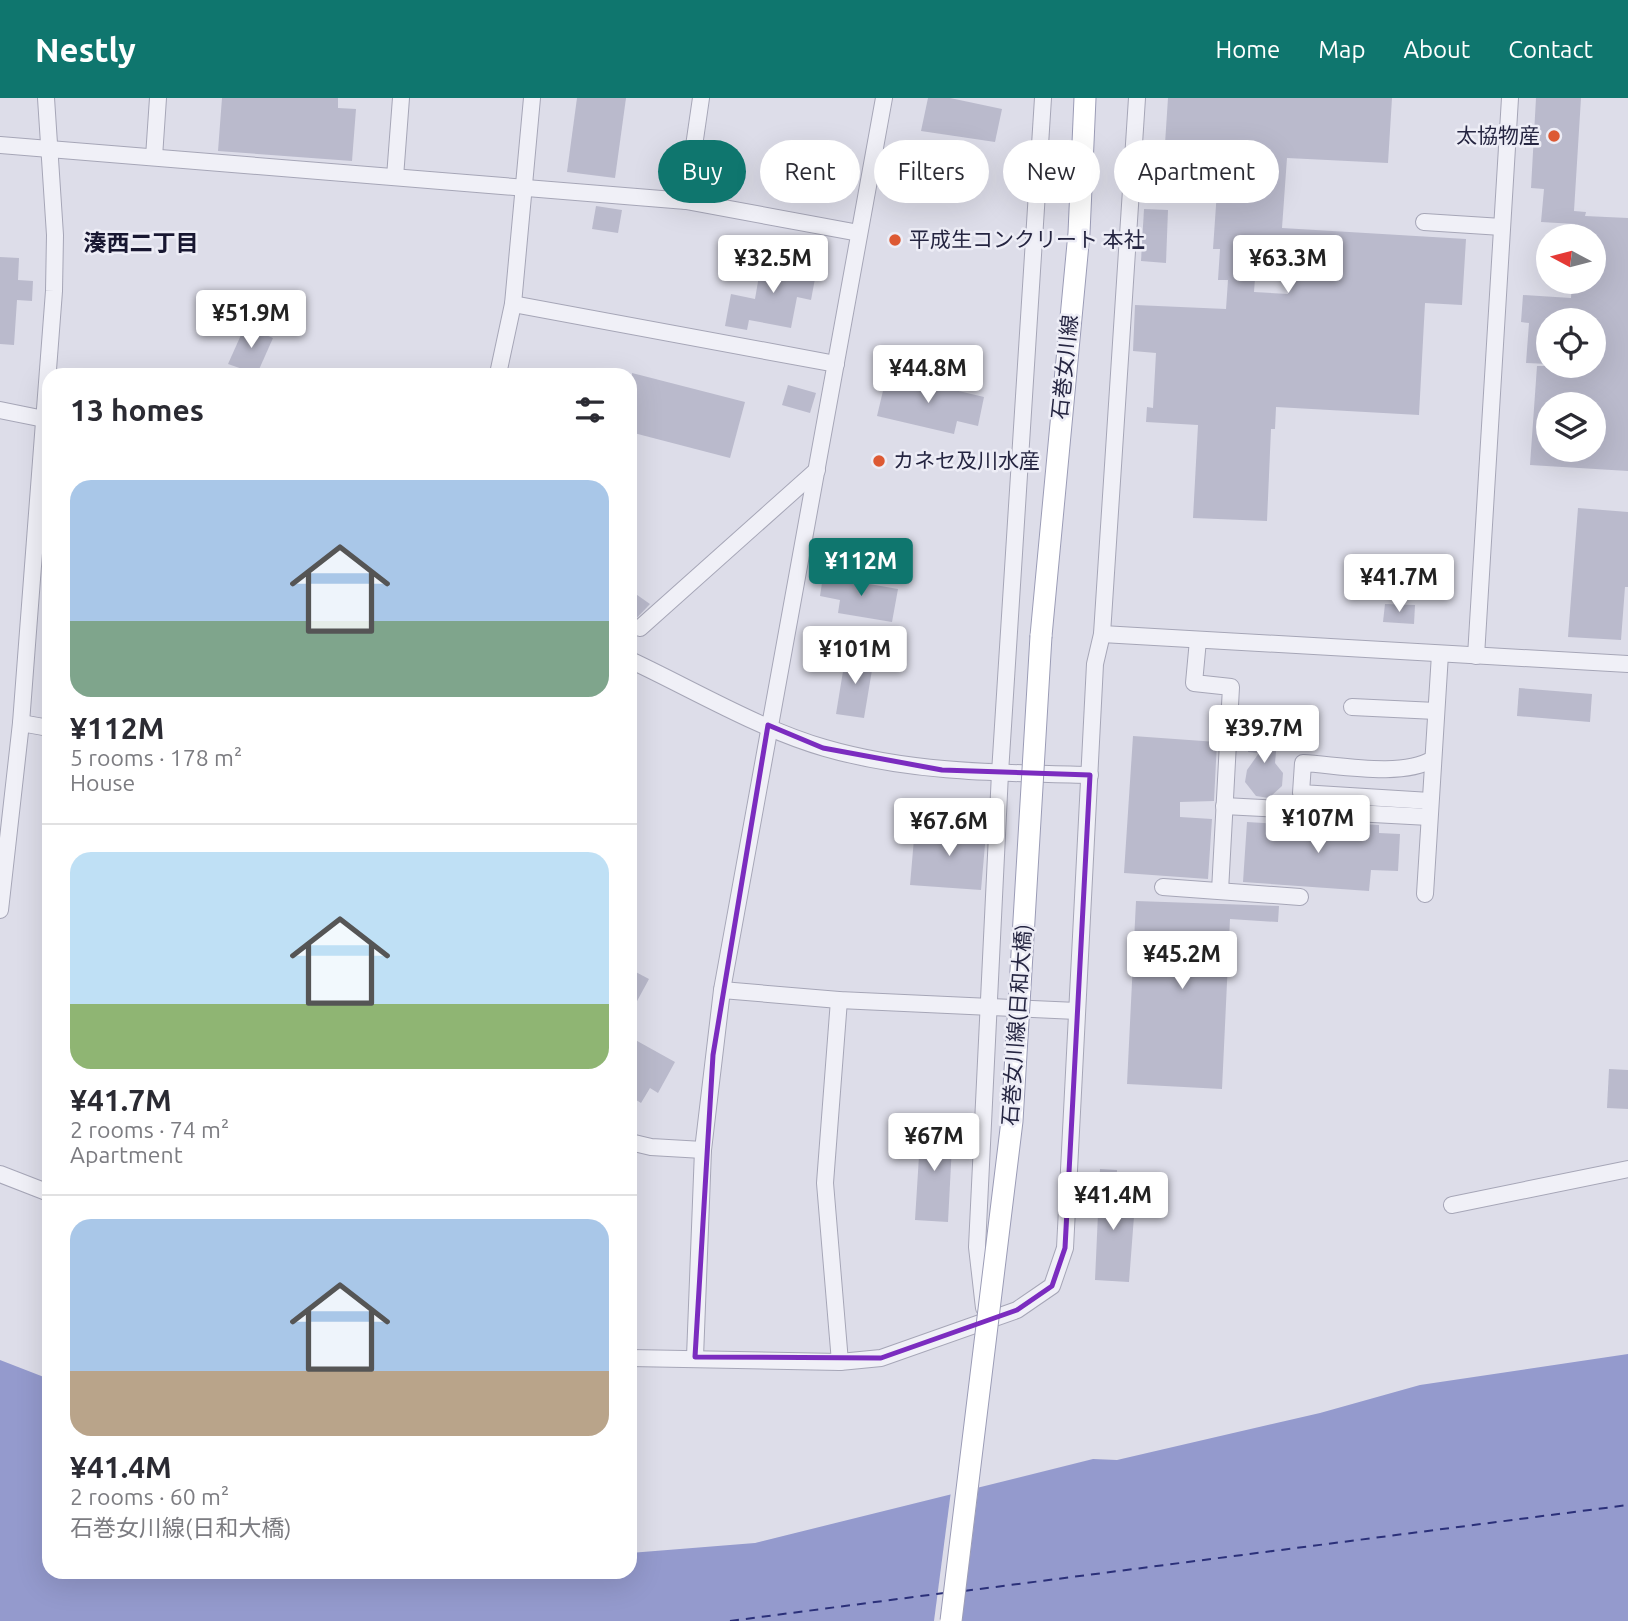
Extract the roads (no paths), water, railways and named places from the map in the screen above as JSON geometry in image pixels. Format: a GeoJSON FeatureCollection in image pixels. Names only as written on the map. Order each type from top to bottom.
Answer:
{"type":"FeatureCollection","features":[{"type":"Feature","properties":{"kind":"main road","name":"石巻女川線"},"geometry":{"type":"LineString","coordinates":[[1041,636],[1079,233],[1085,98]]}},
{"type":"Feature","properties":{"kind":"main road","name":"石巻女川線(日和大橋)"},"geometry":{"type":"LineString","coordinates":[[951,1621],[1007,1173],[1041,636]]}},
{"type":"Feature","properties":{"kind":"street"},"geometry":{"type":"LineString","coordinates":[[46,98],[55,235],[49,368]]}},
{"type":"Feature","properties":{"kind":"street"},"geometry":{"type":"LineString","coordinates":[[154,157],[158,98]]}},
{"type":"Feature","properties":{"kind":"street"},"geometry":{"type":"LineString","coordinates":[[395,177],[401,98]]}},
{"type":"Feature","properties":{"kind":"street"},"geometry":{"type":"LineString","coordinates":[[499,368],[513,304],[532,98]]}},
{"type":"Feature","properties":{"kind":"street"},"geometry":{"type":"LineString","coordinates":[[695,140],[701,98]]}},
{"type":"Feature","properties":{"kind":"street"},"geometry":{"type":"LineString","coordinates":[[695,1357],[703,1150],[722,990],[884,98]]}},
{"type":"Feature","properties":{"kind":"street"},"geometry":{"type":"LineString","coordinates":[[985,1321],[977,1247],[1000,773],[1043,98]]}},
{"type":"Feature","properties":{"kind":"street"},"geometry":{"type":"LineString","coordinates":[[637,1358],[840,1362],[881,1358],[1017,1310],[1052,1286],[1065,1248],[1095,664],[1102,634],[1136,98]]}},
{"type":"Feature","properties":{"kind":"street"},"geometry":{"type":"LineString","coordinates":[[1476,656],[1510,98]]}},
{"type":"Feature","properties":{"kind":"street"},"geometry":{"type":"LineString","coordinates":[[0,145],[658,198]]}},
{"type":"Feature","properties":{"kind":"street"},"geometry":{"type":"LineString","coordinates":[[697,203],[859,233]]}},
{"type":"Feature","properties":{"kind":"street"},"geometry":{"type":"LineString","coordinates":[[1424,222],[1502,227]]}},
{"type":"Feature","properties":{"kind":"street"},"geometry":{"type":"LineString","coordinates":[[513,304],[836,364]]}},
{"type":"Feature","properties":{"kind":"street"},"geometry":{"type":"LineString","coordinates":[[0,410],[42,418]]}},
{"type":"Feature","properties":{"kind":"street"},"geometry":{"type":"LineString","coordinates":[[640,628],[817,470]]}},
{"type":"Feature","properties":{"kind":"street"},"geometry":{"type":"LineString","coordinates":[[0,908],[21,723],[42,477]]}},
{"type":"Feature","properties":{"kind":"street"},"geometry":{"type":"LineString","coordinates":[[1102,634],[1628,664]]}},
{"type":"Feature","properties":{"kind":"street"},"geometry":{"type":"LineString","coordinates":[[1198,640],[1194,683],[1231,687],[1220,891]]}},
{"type":"Feature","properties":{"kind":"street"},"geometry":{"type":"LineString","coordinates":[[1425,894],[1440,654]]}},
{"type":"Feature","properties":{"kind":"street"},"geometry":{"type":"LineString","coordinates":[[637,663],[768,726],[823,748],[942,769],[1090,775]]}},
{"type":"Feature","properties":{"kind":"street"},"geometry":{"type":"LineString","coordinates":[[1352,707],[1436,711]]}},
{"type":"Feature","properties":{"kind":"street"},"geometry":{"type":"LineString","coordinates":[[21,723],[42,727]]}},
{"type":"Feature","properties":{"kind":"street"},"geometry":{"type":"LineString","coordinates":[[1430,809],[1301,793],[1303,763],[1410,768],[1433,760]]}},
{"type":"Feature","properties":{"kind":"street"},"geometry":{"type":"LineString","coordinates":[[1224,806],[1430,809]]}},
{"type":"Feature","properties":{"kind":"street"},"geometry":{"type":"LineString","coordinates":[[1163,887],[1300,897]]}},
{"type":"Feature","properties":{"kind":"street"},"geometry":{"type":"LineString","coordinates":[[722,990],[839,1000],[1077,1011]]}},
{"type":"Feature","properties":{"kind":"street"},"geometry":{"type":"LineString","coordinates":[[839,1000],[825,1184],[840,1362]]}},
{"type":"Feature","properties":{"kind":"street"},"geometry":{"type":"LineString","coordinates":[[637,1144],[703,1150]]}},
{"type":"Feature","properties":{"kind":"street"},"geometry":{"type":"LineString","coordinates":[[1452,1205],[1628,1169]]}},
{"type":"Feature","properties":{"kind":"street"},"geometry":{"type":"LineString","coordinates":[[0,1174],[42,1190]]}},
{"type":"Feature","properties":{"kind":"water"},"geometry":{"type":"Polygon","coordinates":[[[1628,1354],[1628,1621],[0,1621],[0,1360],[42,1376],[42,1579],[637,1579],[637,1552],[755,1543],[1093,1459],[1117,1460],[1320,1413],[1420,1385],[1628,1354]]]}},
{"type":"Feature","properties":{"kind":"place","name":"太協物産"},"geometry":{"type":"Point","coordinates":[1554,136]}},
{"type":"Feature","properties":{"kind":"place","name":"平成生コンクリート 本社"},"geometry":{"type":"Point","coordinates":[895,240]}},
{"type":"Feature","properties":{"kind":"place","name":"カネセ及川水産"},"geometry":{"type":"Point","coordinates":[879,461]}},
{"type":"Feature","properties":{"kind":"district","name":"湊西二丁目"},"geometry":{"type":"Point","coordinates":[141,243]}}]}
